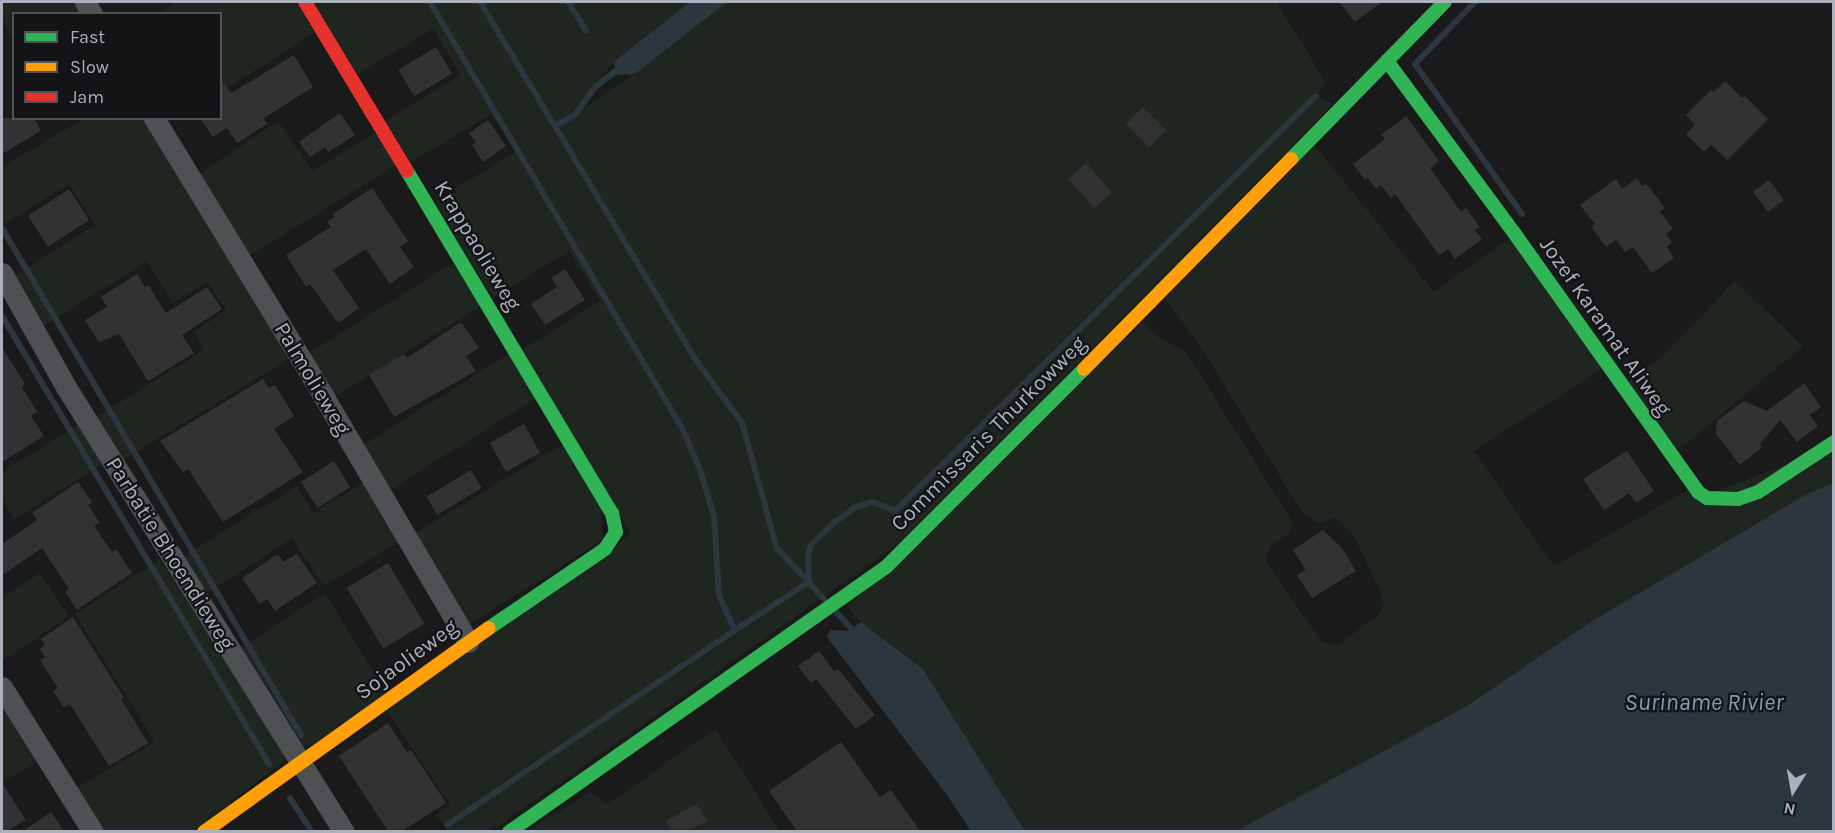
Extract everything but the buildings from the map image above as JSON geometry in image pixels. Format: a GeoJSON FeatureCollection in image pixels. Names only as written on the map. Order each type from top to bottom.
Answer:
{"type":"FeatureCollection","features":[{"type":"Feature","properties":{"kind":"street","name":"Krappaolieweg"},"geometry":{"type":"LineString","coordinates":[[305,2],[612,513]]}},
{"type":"Feature","properties":{"kind":"street","name":"Commissaris Thurkowweg"},"geometry":{"type":"LineString","coordinates":[[508,831],[852,588],[887,566],[1445,2]]}},
{"type":"Feature","properties":{"kind":"street","name":"Jozef Karamat Aliweg"},"geometry":{"type":"LineString","coordinates":[[1387,61],[1517,237],[1698,492],[1707,498],[1738,499],[1758,492],[1833,442]]}},
{"type":"Feature","properties":{"kind":"street","name":"Palmolieweg"},"geometry":{"type":"LineString","coordinates":[[155,120],[321,393],[468,642]]}},
{"type":"Feature","properties":{"kind":"street","name":"Parbatie Bhoendieweg"},"geometry":{"type":"LineString","coordinates":[[2,273],[66,387],[344,831]]}},
{"type":"Feature","properties":{"kind":"street","name":"Sojaolieweg"},"geometry":{"type":"LineString","coordinates":[[204,831],[468,642],[605,549],[616,532],[612,513]]}},
{"type":"Feature","properties":{"kind":"street"},"geometry":{"type":"LineString","coordinates":[[2,687],[93,831]]}},
{"type":"Feature","properties":{"kind":"shaded area"},"geometry":{"type":"Polygon","coordinates":[[[2,2],[77,2],[83,12],[12,12],[12,37],[2,20],[2,2]]]}},
{"type":"Feature","properties":{"kind":"shaded area"},"geometry":{"type":"Polygon","coordinates":[[[176,2],[296,2],[314,33],[222,91],[222,12],[160,12],[176,2]]]}},
{"type":"Feature","properties":{"kind":"shaded area"},"geometry":{"type":"Polygon","coordinates":[[[313,2],[690,2],[613,62],[576,114],[635,74],[727,2],[1281,2],[1278,4],[1326,83],[1316,96],[1333,104],[904,540],[491,831],[448,831],[436,815],[450,805],[386,709],[608,553],[631,533],[522,350],[600,301],[569,251],[493,298],[434,202],[518,150],[495,112],[411,162],[385,121],[461,75],[433,29],[357,74],[313,2]]]}},
{"type":"Feature","properties":{"kind":"shaded area"},"geometry":{"type":"Polygon","coordinates":[[[81,120],[149,120],[292,357],[120,462],[93,419],[204,350],[194,332],[226,310],[207,282],[173,303],[147,261],[44,326],[13,277],[95,225],[69,184],[2,225],[2,167],[81,120]]]}},
{"type":"Feature","properties":{"kind":"shaded area"},"geometry":{"type":"Polygon","coordinates":[[[278,121],[312,171],[377,132],[397,164],[246,258],[195,177],[278,121]]]}},
{"type":"Feature","properties":{"kind":"shaded area"},"geometry":{"type":"Polygon","coordinates":[[[1315,146],[1434,292],[1511,237],[1603,368],[1474,451],[1554,566],[1688,490],[1696,499],[1833,447],[1833,483],[1805,495],[1592,621],[1465,707],[1236,831],[1025,831],[923,669],[861,622],[847,607],[1143,322],[1158,337],[1186,352],[1290,518],[1293,526],[1288,534],[1272,544],[1267,555],[1267,563],[1322,642],[1332,645],[1339,644],[1380,614],[1383,603],[1380,591],[1354,536],[1336,518],[1318,523],[1302,512],[1202,349],[1165,298],[1315,146]]]}},
{"type":"Feature","properties":{"kind":"shaded area"},"geometry":{"type":"Polygon","coordinates":[[[453,263],[480,306],[332,399],[305,356],[453,263]]]}},
{"type":"Feature","properties":{"kind":"shaded area"},"geometry":{"type":"Polygon","coordinates":[[[1735,281],[1803,346],[1676,452],[1624,384],[1662,357],[1735,281]]]}},
{"type":"Feature","properties":{"kind":"shaded area"},"geometry":{"type":"Polygon","coordinates":[[[509,354],[537,398],[386,492],[359,448],[509,354]]]}},
{"type":"Feature","properties":{"kind":"shaded area"},"geometry":{"type":"Polygon","coordinates":[[[79,424],[104,463],[14,519],[2,499],[2,472],[79,424]]]}},
{"type":"Feature","properties":{"kind":"shaded area"},"geometry":{"type":"Polygon","coordinates":[[[563,444],[602,507],[602,540],[469,625],[412,535],[563,444]]]}},
{"type":"Feature","properties":{"kind":"shaded area"},"geometry":{"type":"Polygon","coordinates":[[[365,482],[399,542],[324,586],[292,539],[203,595],[179,559],[297,486],[313,513],[365,482]]]}},
{"type":"Feature","properties":{"kind":"shaded area"},"geometry":{"type":"Polygon","coordinates":[[[160,560],[281,746],[284,761],[193,831],[100,831],[74,789],[155,742],[75,614],[160,560]]]}},
{"type":"Feature","properties":{"kind":"shaded area"},"geometry":{"type":"Polygon","coordinates":[[[40,573],[69,616],[2,661],[2,598],[40,573]]]}},
{"type":"Feature","properties":{"kind":"shaded area"},"geometry":{"type":"Polygon","coordinates":[[[325,593],[387,695],[311,746],[299,745],[237,651],[325,593]]]}},
{"type":"Feature","properties":{"kind":"shaded area"},"geometry":{"type":"Polygon","coordinates":[[[2,699],[40,760],[2,783],[2,699]]]}},
{"type":"Feature","properties":{"kind":"shaded area"},"geometry":{"type":"Polygon","coordinates":[[[715,729],[780,831],[525,832],[591,792],[607,805],[715,729]]]}},
{"type":"Feature","properties":{"kind":"water"},"geometry":{"type":"Polygon","coordinates":[[[690,2],[727,2],[635,74],[618,75],[613,62],[690,2]]]}},
{"type":"Feature","properties":{"kind":"water","name":"Suriname Rivier"},"geometry":{"type":"Polygon","coordinates":[[[1833,483],[1833,831],[1236,831],[1465,707],[1592,621],[1805,495],[1833,483]]]}},
{"type":"Feature","properties":{"kind":"water"},"geometry":{"type":"Polygon","coordinates":[[[861,622],[923,669],[1025,831],[971,831],[947,795],[827,637],[830,630],[848,631],[861,622]]]}},
{"type":"Feature","properties":{"kind":"waterway"},"geometry":{"type":"LineString","coordinates":[[430,2],[683,430],[699,467],[714,516],[719,596],[735,630],[809,582],[808,555],[811,545],[832,524],[855,507],[873,502],[895,511],[1316,96]]}},
{"type":"Feature","properties":{"kind":"waterway"},"geometry":{"type":"LineString","coordinates":[[480,2],[698,363],[742,423],[777,548],[824,599]]}},
{"type":"Feature","properties":{"kind":"waterway"},"geometry":{"type":"LineString","coordinates":[[568,2],[586,31]]}},
{"type":"Feature","properties":{"kind":"waterway"},"geometry":{"type":"LineString","coordinates":[[1475,2],[1415,64],[1522,214]]}},
{"type":"Feature","properties":{"kind":"waterway"},"geometry":{"type":"LineString","coordinates":[[555,126],[574,116],[594,88],[621,67]]}},
{"type":"Feature","properties":{"kind":"waterway"},"geometry":{"type":"LineString","coordinates":[[2,228],[301,735]]}},
{"type":"Feature","properties":{"kind":"waterway"},"geometry":{"type":"LineString","coordinates":[[2,316],[269,764]]}},
{"type":"Feature","properties":{"kind":"waterway"},"geometry":{"type":"LineString","coordinates":[[837,613],[856,634]]}},
{"type":"Feature","properties":{"kind":"waterway"},"geometry":{"type":"LineString","coordinates":[[447,825],[735,630]]}},
{"type":"Feature","properties":{"kind":"waterway"},"geometry":{"type":"LineString","coordinates":[[290,798],[312,832]]}},
{"type":"Feature","properties":{"kind":"traffic: fast"},"geometry":{"type":"LineString","coordinates":[[1291,159],[1445,2]]}},
{"type":"Feature","properties":{"kind":"traffic: fast"},"geometry":{"type":"LineString","coordinates":[[1387,61],[1517,237],[1698,492],[1707,498],[1738,499],[1758,492],[1834,442]]}},
{"type":"Feature","properties":{"kind":"traffic: fast"},"geometry":{"type":"LineString","coordinates":[[407,171],[612,513],[616,532],[605,549],[489,628]]}},
{"type":"Feature","properties":{"kind":"traffic: fast"},"geometry":{"type":"LineString","coordinates":[[509,832],[887,566],[1084,369]]}},
{"type":"Feature","properties":{"kind":"traffic: slow"},"geometry":{"type":"LineString","coordinates":[[1084,369],[1291,159]]}},
{"type":"Feature","properties":{"kind":"traffic: slow"},"geometry":{"type":"LineString","coordinates":[[204,832],[489,628]]}},
{"type":"Feature","properties":{"kind":"traffic: jam"},"geometry":{"type":"LineString","coordinates":[[305,2],[407,171]]}}]}
